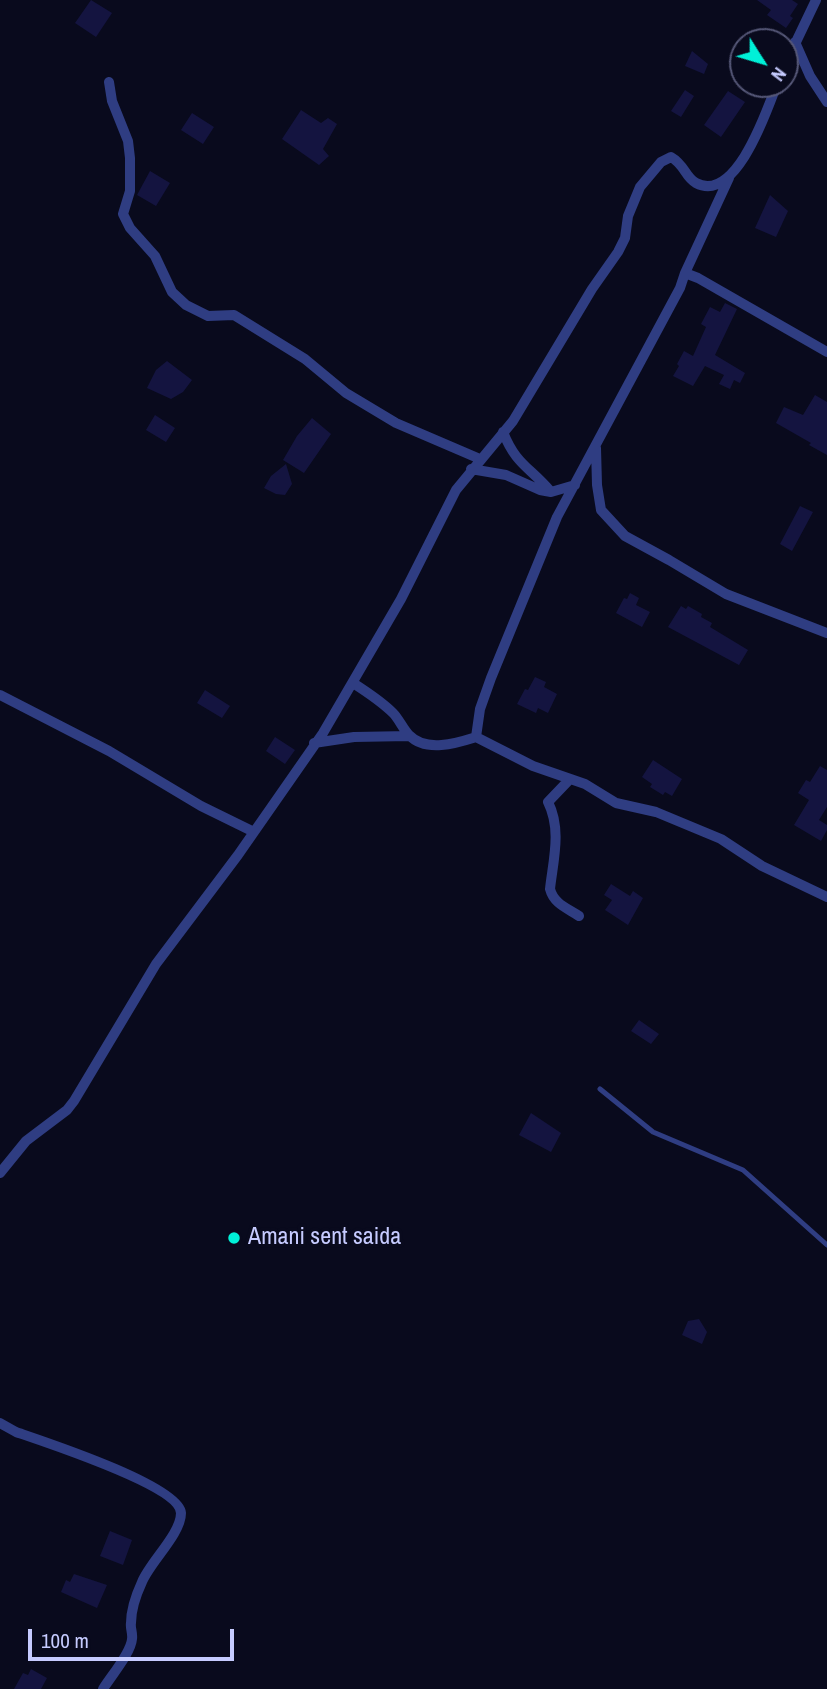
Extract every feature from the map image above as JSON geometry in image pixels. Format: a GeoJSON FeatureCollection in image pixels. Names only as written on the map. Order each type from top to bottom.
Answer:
{"type":"FeatureCollection","features":[{"type":"Feature","properties":{"kind":"street"},"geometry":{"type":"LineString","coordinates":[[799,35],[816,0]]}},
{"type":"Feature","properties":{"kind":"street"},"geometry":{"type":"LineString","coordinates":[[799,52],[810,76],[827,102]]}},
{"type":"Feature","properties":{"kind":"street"},"geometry":{"type":"LineString","coordinates":[[109,82],[112,101],[128,141],[130,158],[130,191],[123,214],[130,228],[155,256],[172,292],[186,305],[208,316],[234,315],[304,359],[346,393],[396,423],[480,459]]}},
{"type":"Feature","properties":{"kind":"street"},"geometry":{"type":"LineString","coordinates":[[477,737],[480,709],[491,678],[557,517],[680,288],[729,178],[742,160],[771,98]]}},
{"type":"Feature","properties":{"kind":"street"},"geometry":{"type":"LineString","coordinates":[[0,1173],[26,1142],[67,1111],[156,964],[254,832],[354,683],[401,599],[456,490],[513,421],[592,289],[611,265],[625,238],[628,216],[640,187],[666,158],[675,159],[683,165],[689,177],[697,184],[709,186],[729,178]]}},
{"type":"Feature","properties":{"kind":"street"},"geometry":{"type":"LineString","coordinates":[[685,273],[827,352]]}},
{"type":"Feature","properties":{"kind":"street"},"geometry":{"type":"LineString","coordinates":[[503,432],[510,449],[524,467],[551,492]]}},
{"type":"Feature","properties":{"kind":"street"},"geometry":{"type":"LineString","coordinates":[[596,446],[601,510],[625,537],[726,594],[827,633]]}},
{"type":"Feature","properties":{"kind":"street"},"geometry":{"type":"LineString","coordinates":[[471,469],[506,475],[551,492],[575,485]]}},
{"type":"Feature","properties":{"kind":"street"},"geometry":{"type":"LineString","coordinates":[[354,683],[393,713],[409,736]]}},
{"type":"Feature","properties":{"kind":"street"},"geometry":{"type":"LineString","coordinates":[[0,695],[109,751],[201,806],[254,832]]}},
{"type":"Feature","properties":{"kind":"street"},"geometry":{"type":"LineString","coordinates":[[314,743],[354,737],[409,736],[434,746],[447,746],[477,737],[533,766],[584,784],[620,805],[656,812],[721,839],[762,866],[827,897]]}},
{"type":"Feature","properties":{"kind":"street"},"geometry":{"type":"LineString","coordinates":[[570,779],[548,802],[556,833],[550,889],[552,897],[558,903],[579,916]]}},
{"type":"Feature","properties":{"kind":"street"},"geometry":{"type":"LineString","coordinates":[[0,1423],[16,1432],[121,1470],[176,1501],[181,1510],[179,1522],[144,1577],[134,1600],[130,1625],[133,1637],[129,1650],[103,1689]]}},
{"type":"Feature","properties":{"kind":"lane"},"geometry":{"type":"LineString","coordinates":[[600,1089],[653,1132],[743,1170],[827,1245]]}},
{"type":"Feature","properties":{"kind":"building"},"geometry":{"type":"Polygon","coordinates":[[[91,0],[112,13],[96,37],[75,23],[91,0]]]}},
{"type":"Feature","properties":{"kind":"building"},"geometry":{"type":"Polygon","coordinates":[[[757,0],[792,0],[798,4],[786,28],[767,15],[771,10],[757,0]]]}},
{"type":"Feature","properties":{"kind":"building"},"geometry":{"type":"Polygon","coordinates":[[[692,51],[708,64],[704,74],[685,66],[692,51]]]}},
{"type":"Feature","properties":{"kind":"building"},"geometry":{"type":"Polygon","coordinates":[[[685,90],[694,96],[681,117],[671,111],[685,90]]]}},
{"type":"Feature","properties":{"kind":"building"},"geometry":{"type":"Polygon","coordinates":[[[728,91],[729,98],[739,98],[745,102],[721,137],[704,125],[728,91]]]}},
{"type":"Feature","properties":{"kind":"building"},"geometry":{"type":"Polygon","coordinates":[[[301,110],[321,123],[328,118],[337,124],[323,149],[329,156],[319,165],[282,139],[301,110]]]}},
{"type":"Feature","properties":{"kind":"building"},"geometry":{"type":"Polygon","coordinates":[[[192,113],[214,127],[203,144],[181,130],[192,113]]]}},
{"type":"Feature","properties":{"kind":"building"},"geometry":{"type":"Polygon","coordinates":[[[150,171],[170,183],[156,206],[137,195],[150,171]]]}},
{"type":"Feature","properties":{"kind":"building"},"geometry":{"type":"Polygon","coordinates":[[[770,195],[788,211],[776,237],[755,228],[770,195]]]}},
{"type":"Feature","properties":{"kind":"building"},"geometry":{"type":"Polygon","coordinates":[[[725,303],[737,309],[715,355],[745,373],[740,383],[734,380],[730,389],[719,384],[724,375],[705,366],[693,386],[673,376],[684,351],[693,356],[706,327],[701,324],[710,307],[720,312],[725,303]]]}},
{"type":"Feature","properties":{"kind":"building"},"geometry":{"type":"Polygon","coordinates":[[[167,361],[192,380],[183,392],[171,399],[147,388],[156,370],[167,361]]]}},
{"type":"Feature","properties":{"kind":"building"},"geometry":{"type":"Polygon","coordinates":[[[815,395],[827,402],[827,455],[776,423],[784,407],[803,415],[815,395]]]}},
{"type":"Feature","properties":{"kind":"building"},"geometry":{"type":"Polygon","coordinates":[[[155,415],[175,428],[166,442],[146,430],[155,415]]]}},
{"type":"Feature","properties":{"kind":"building"},"geometry":{"type":"Polygon","coordinates":[[[312,418],[331,434],[304,473],[283,460],[297,436],[312,418]]]}},
{"type":"Feature","properties":{"kind":"building"},"geometry":{"type":"Polygon","coordinates":[[[286,464],[292,484],[285,495],[264,488],[271,476],[286,464]]]}},
{"type":"Feature","properties":{"kind":"building"},"geometry":{"type":"Polygon","coordinates":[[[800,506],[813,512],[792,551],[780,544],[800,506]]]}},
{"type":"Feature","properties":{"kind":"building"},"geometry":{"type":"Polygon","coordinates":[[[630,593],[639,598],[636,605],[650,612],[642,627],[616,613],[630,593]]]}},
{"type":"Feature","properties":{"kind":"building"},"geometry":{"type":"Polygon","coordinates":[[[681,606],[686,609],[688,606],[702,614],[701,617],[712,623],[710,627],[748,650],[739,665],[668,627],[681,606]]]}},
{"type":"Feature","properties":{"kind":"building"},"geometry":{"type":"Polygon","coordinates":[[[535,677],[546,682],[544,687],[557,694],[548,713],[538,708],[536,713],[517,704],[535,677]]]}},
{"type":"Feature","properties":{"kind":"building"},"geometry":{"type":"Polygon","coordinates":[[[205,690],[230,706],[222,718],[197,703],[205,690]]]}},
{"type":"Feature","properties":{"kind":"building"},"geometry":{"type":"Polygon","coordinates":[[[275,737],[295,750],[285,764],[266,751],[275,737]]]}},
{"type":"Feature","properties":{"kind":"building"},"geometry":{"type":"Polygon","coordinates":[[[653,760],[682,779],[672,796],[665,792],[663,795],[650,787],[652,784],[642,777],[653,760]]]}},
{"type":"Feature","properties":{"kind":"building"},"geometry":{"type":"Polygon","coordinates":[[[820,766],[827,770],[827,807],[819,820],[827,825],[827,830],[821,841],[794,825],[809,800],[798,793],[806,780],[810,782],[820,766]]]}},
{"type":"Feature","properties":{"kind":"building"},"geometry":{"type":"Polygon","coordinates":[[[611,884],[630,896],[633,891],[643,898],[628,925],[605,910],[612,900],[604,895],[611,884]]]}},
{"type":"Feature","properties":{"kind":"building"},"geometry":{"type":"Polygon","coordinates":[[[639,1020],[659,1034],[651,1044],[631,1031],[639,1020]]]}},
{"type":"Feature","properties":{"kind":"building"},"geometry":{"type":"Polygon","coordinates":[[[531,1113],[561,1133],[551,1152],[519,1135],[531,1113]]]}},
{"type":"Feature","properties":{"kind":"building"},"geometry":{"type":"Polygon","coordinates":[[[699,1319],[707,1332],[702,1344],[682,1335],[688,1321],[699,1319]]]}},
{"type":"Feature","properties":{"kind":"building"},"geometry":{"type":"Polygon","coordinates":[[[110,1531],[132,1540],[123,1565],[100,1556],[110,1531]]]}},
{"type":"Feature","properties":{"kind":"building"},"geometry":{"type":"Polygon","coordinates":[[[74,1574],[107,1585],[97,1608],[61,1592],[66,1580],[70,1582],[74,1574]]]}},
{"type":"Feature","properties":{"kind":"building"},"geometry":{"type":"Polygon","coordinates":[[[31,1669],[47,1678],[41,1689],[14,1689],[23,1673],[28,1675],[31,1669]]]}},
{"type":"Feature","properties":{"kind":"place","name":"Amani sent saida"},"geometry":{"type":"Point","coordinates":[234,1238]}}]}
